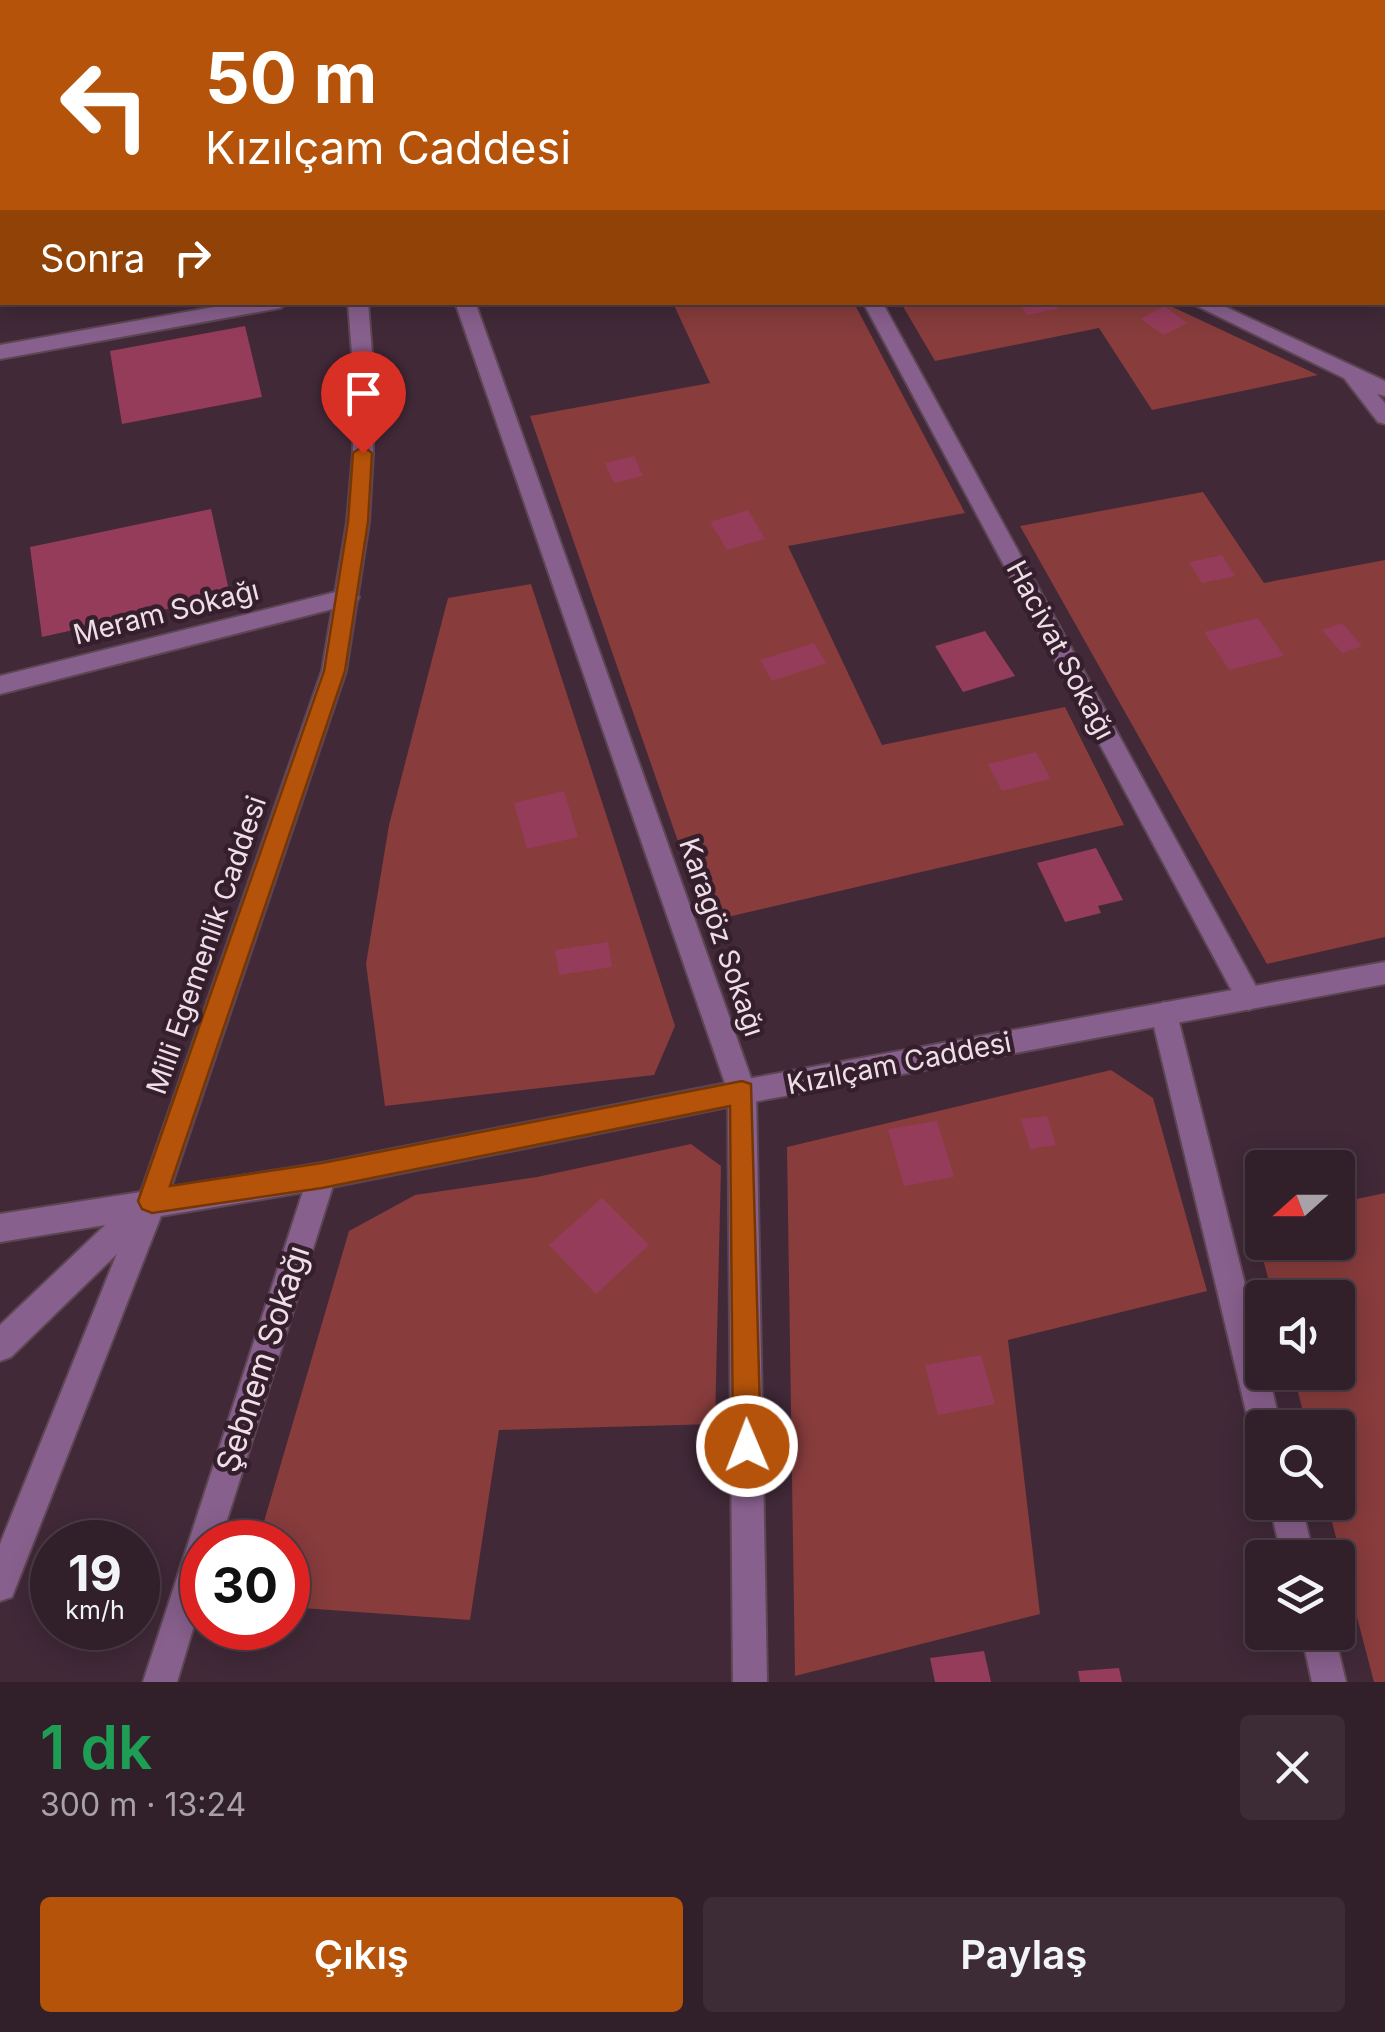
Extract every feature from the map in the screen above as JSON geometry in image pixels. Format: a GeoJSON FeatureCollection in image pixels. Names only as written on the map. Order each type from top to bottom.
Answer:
{"type":"FeatureCollection","features":[{"type":"Feature","properties":{"kind":"street"},"geometry":{"type":"LineString","coordinates":[[0,352],[263,305]]}},
{"type":"Feature","properties":{"kind":"street","name":"Milli Egemenlik Caddesi"},"geometry":{"type":"LineString","coordinates":[[0,1585],[152,1201],[334,671],[348,597],[363,453],[364,380],[358,305]]}},
{"type":"Feature","properties":{"kind":"street","name":"Karagöz Sokağı"},"geometry":{"type":"LineString","coordinates":[[466,305],[742,1092],[750,1682]]}},
{"type":"Feature","properties":{"kind":"street","name":"Hacivat Sokağı"},"geometry":{"type":"LineString","coordinates":[[874,305],[1249,998]]}},
{"type":"Feature","properties":{"kind":"street"},"geometry":{"type":"LineString","coordinates":[[1204,305],[1385,389]]}},
{"type":"Feature","properties":{"kind":"street"},"geometry":{"type":"LineString","coordinates":[[1351,374],[1385,417]]}},
{"type":"Feature","properties":{"kind":"street","name":"Meram Sokağı"},"geometry":{"type":"LineString","coordinates":[[0,684],[348,597]]}},
{"type":"Feature","properties":{"kind":"street","name":"Kızılçam Caddesi"},"geometry":{"type":"LineString","coordinates":[[0,1228],[322,1176],[742,1092],[1385,974]]}},
{"type":"Feature","properties":{"kind":"street"},"geometry":{"type":"LineString","coordinates":[[1164,1014],[1262,1410]]}},
{"type":"Feature","properties":{"kind":"street","name":"Şebnem Sokağı"},"geometry":{"type":"LineString","coordinates":[[212,1520],[322,1176]]}},
{"type":"Feature","properties":{"kind":"street"},"geometry":{"type":"LineString","coordinates":[[0,1346],[152,1201]]}},
{"type":"Feature","properties":{"kind":"street","name":"Şebnem Sokağı"},"geometry":{"type":"LineString","coordinates":[[160,1682],[180,1620]]}},
{"type":"Feature","properties":{"kind":"street"},"geometry":{"type":"LineString","coordinates":[[1321,1650],[1329,1682]]}},
{"type":"Feature","properties":{"kind":"shaded area"},"geometry":{"type":"Polygon","coordinates":[[[674,305],[855,305],[965,513],[788,546],[882,745],[1065,707],[1124,825],[706,922],[530,416],[710,383],[674,305]]]}},
{"type":"Feature","properties":{"kind":"shaded area"},"geometry":{"type":"Polygon","coordinates":[[[902,305],[1168,305],[1318,375],[1152,410],[1099,328],[935,361],[902,305]]]}},
{"type":"Feature","properties":{"kind":"shaded area"},"geometry":{"type":"Polygon","coordinates":[[[1203,492],[1264,583],[1385,560],[1385,937],[1267,964],[1020,526],[1203,492]]]}},
{"type":"Feature","properties":{"kind":"shaded area"},"geometry":{"type":"Polygon","coordinates":[[[531,584],[675,1026],[654,1075],[385,1106],[366,964],[389,825],[448,598],[531,584]]]}},
{"type":"Feature","properties":{"kind":"shaded area"},"geometry":{"type":"Polygon","coordinates":[[[1111,1070],[1153,1098],[1207,1291],[1008,1340],[1040,1614],[795,1676],[787,1147],[1111,1070]]]}},
{"type":"Feature","properties":{"kind":"shaded area"},"geometry":{"type":"Polygon","coordinates":[[[691,1144],[721,1166],[715,1424],[499,1430],[470,1620],[310,1609],[310,1520],[264,1520],[349,1231],[415,1195],[537,1177],[691,1144]]]}},
{"type":"Feature","properties":{"kind":"shaded area"},"geometry":{"type":"Polygon","coordinates":[[[1385,1193],[1385,1682],[1374,1682],[1355,1610],[1355,1540],[1337,1540],[1331,1520],[1355,1520],[1355,1410],[1303,1410],[1297,1390],[1355,1390],[1355,1280],[1269,1280],[1263,1260],[1355,1260],[1355,1199],[1385,1193]]]}},
{"type":"Feature","properties":{"kind":"building"},"geometry":{"type":"Polygon","coordinates":[[[1021,305],[1056,305],[1058,309],[1027,315],[1021,305]]]}},
{"type":"Feature","properties":{"kind":"building"},"geometry":{"type":"Polygon","coordinates":[[[1164,306],[1187,323],[1164,335],[1141,319],[1164,306]]]}},
{"type":"Feature","properties":{"kind":"building"},"geometry":{"type":"Polygon","coordinates":[[[245,326],[262,397],[122,424],[110,351],[245,326]]]}},
{"type":"Feature","properties":{"kind":"building"},"geometry":{"type":"Polygon","coordinates":[[[634,456],[643,476],[614,483],[605,463],[634,456]]]}},
{"type":"Feature","properties":{"kind":"building"},"geometry":{"type":"Polygon","coordinates":[[[211,509],[230,595],[42,637],[30,547],[211,509]]]}},
{"type":"Feature","properties":{"kind":"building"},"geometry":{"type":"Polygon","coordinates":[[[748,510],[765,539],[727,550],[710,522],[748,510]]]}},
{"type":"Feature","properties":{"kind":"building"},"geometry":{"type":"Polygon","coordinates":[[[1222,555],[1235,576],[1202,583],[1189,562],[1222,555]]]}},
{"type":"Feature","properties":{"kind":"building"},"geometry":{"type":"Polygon","coordinates":[[[1258,618],[1284,656],[1229,670],[1204,632],[1258,618]]]}},
{"type":"Feature","properties":{"kind":"building"},"geometry":{"type":"Polygon","coordinates":[[[1342,623],[1362,646],[1342,653],[1322,630],[1342,623]]]}},
{"type":"Feature","properties":{"kind":"building"},"geometry":{"type":"Polygon","coordinates":[[[985,631],[1015,676],[963,692],[935,646],[985,631]]]}},
{"type":"Feature","properties":{"kind":"building"},"geometry":{"type":"Polygon","coordinates":[[[814,643],[826,663],[772,681],[760,660],[814,643]]]}},
{"type":"Feature","properties":{"kind":"building"},"geometry":{"type":"Polygon","coordinates":[[[1036,752],[1051,779],[1002,791],[988,764],[1036,752]]]}},
{"type":"Feature","properties":{"kind":"building"},"geometry":{"type":"Polygon","coordinates":[[[564,791],[578,837],[527,849],[514,803],[564,791]]]}},
{"type":"Feature","properties":{"kind":"building"},"geometry":{"type":"Polygon","coordinates":[[[1096,848],[1123,900],[1098,906],[1101,913],[1065,922],[1037,863],[1096,848]]]}},
{"type":"Feature","properties":{"kind":"building"},"geometry":{"type":"Polygon","coordinates":[[[608,942],[612,967],[559,975],[555,950],[608,942]]]}},
{"type":"Feature","properties":{"kind":"building"},"geometry":{"type":"Polygon","coordinates":[[[1047,1116],[1056,1145],[1030,1149],[1021,1119],[1047,1116]]]}},
{"type":"Feature","properties":{"kind":"building"},"geometry":{"type":"Polygon","coordinates":[[[937,1121],[954,1177],[904,1186],[888,1129],[937,1121]]]}},
{"type":"Feature","properties":{"kind":"building"},"geometry":{"type":"Polygon","coordinates":[[[602,1198],[649,1245],[596,1294],[549,1245],[602,1198]]]}},
{"type":"Feature","properties":{"kind":"building"},"geometry":{"type":"Polygon","coordinates":[[[981,1355],[995,1404],[938,1415],[925,1365],[981,1355]]]}},
{"type":"Feature","properties":{"kind":"building"},"geometry":{"type":"Polygon","coordinates":[[[984,1651],[991,1682],[935,1682],[930,1658],[984,1651]]]}},
{"type":"Feature","properties":{"kind":"building"},"geometry":{"type":"Polygon","coordinates":[[[1119,1668],[1122,1682],[1080,1682],[1078,1671],[1119,1668]]]}},
{"type":"Feature","properties":{"kind":"route"},"geometry":{"type":"LineString","coordinates":[[363,453],[358,522],[334,671],[152,1201],[322,1176],[742,1092],[747,1446]]}}]}
